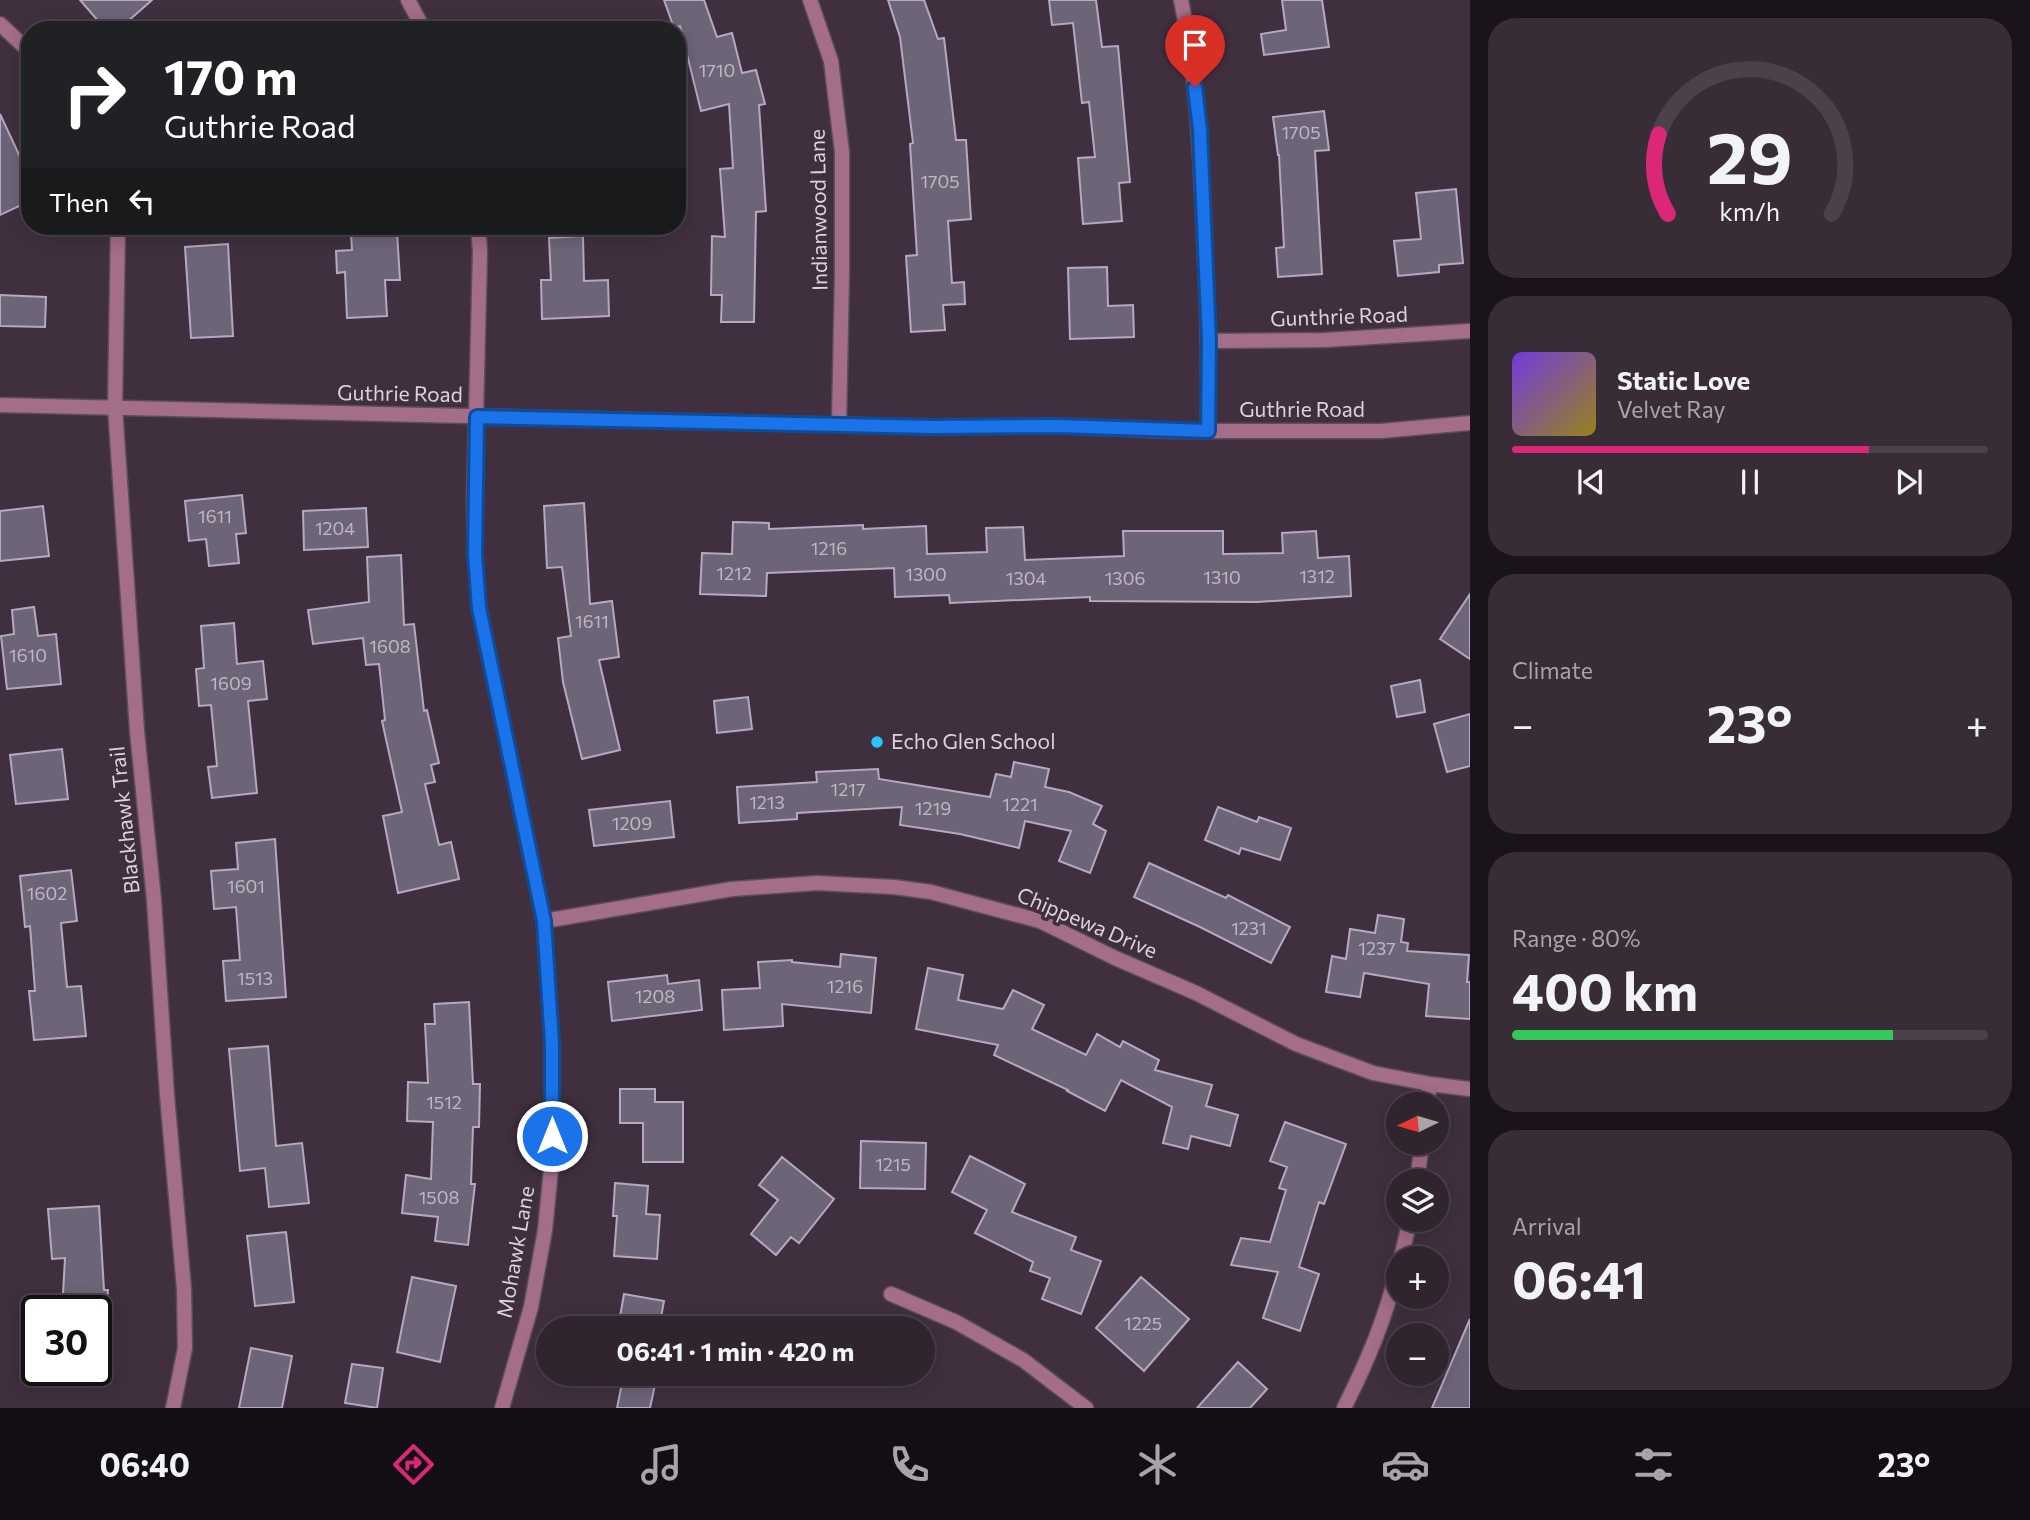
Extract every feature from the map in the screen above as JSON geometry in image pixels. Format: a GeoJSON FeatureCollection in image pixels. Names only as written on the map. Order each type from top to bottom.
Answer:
{"type":"FeatureCollection","features":[{"type":"Feature","properties":{"kind":"street"},"geometry":{"type":"LineString","coordinates":[[408,0],[419,21]]}},
{"type":"Feature","properties":{"kind":"street","name":"Indianwood Lane"},"geometry":{"type":"LineString","coordinates":[[810,0],[831,61],[842,152],[839,424]]}},
{"type":"Feature","properties":{"kind":"street"},"geometry":{"type":"LineString","coordinates":[[1181,0],[1190,43],[1200,130],[1209,341],[1208,431]]}},
{"type":"Feature","properties":{"kind":"street"},"geometry":{"type":"LineString","coordinates":[[0,24],[21,44]]}},
{"type":"Feature","properties":{"kind":"street","name":"Blackhawk Trail"},"geometry":{"type":"LineString","coordinates":[[118,235],[115,407],[137,731],[154,900],[167,1096],[184,1289],[185,1348],[173,1408]]}},
{"type":"Feature","properties":{"kind":"street","name":"Mohawk Lane"},"geometry":{"type":"LineString","coordinates":[[479,235],[474,540],[479,608],[544,921],[552,1043],[552,1159],[545,1230],[531,1307],[502,1408]]}},
{"type":"Feature","properties":{"kind":"street","name":"Gunthrie Road"},"geometry":{"type":"LineString","coordinates":[[1209,341],[1325,340],[1470,331]]}},
{"type":"Feature","properties":{"kind":"street","name":"Guthrie Road"},"geometry":{"type":"LineString","coordinates":[[0,405],[1208,431],[1381,431],[1470,424]]}},
{"type":"Feature","properties":{"kind":"street","name":"Chippewa Drive"},"geometry":{"type":"LineString","coordinates":[[544,921],[744,888],[817,883],[931,892],[1040,921],[1115,958],[1196,993],[1296,1044],[1373,1073],[1470,1089]]}},
{"type":"Feature","properties":{"kind":"street"},"geometry":{"type":"LineString","coordinates":[[1429,1092],[1430,1084]]}},
{"type":"Feature","properties":{"kind":"street"},"geometry":{"type":"LineString","coordinates":[[891,1294],[956,1322],[1023,1360],[1086,1408]]}},
{"type":"Feature","properties":{"kind":"street"},"geometry":{"type":"LineString","coordinates":[[1344,1408],[1370,1357],[1387,1309]]}},
{"type":"Feature","properties":{"kind":"building"},"geometry":{"type":"Polygon","coordinates":[[[80,0],[152,0],[128,21],[98,21],[80,0]]]}},
{"type":"Feature","properties":{"kind":"building"},"geometry":{"type":"Polygon","coordinates":[[[664,0],[704,0],[717,37],[732,33],[742,73],[756,70],[765,104],[759,105],[766,211],[756,212],[754,322],[721,322],[722,295],[711,295],[712,236],[725,237],[720,169],[733,168],[729,104],[701,111],[686,50],[686,21],[672,21],[664,0]]]}},
{"type":"Feature","properties":{"kind":"building"},"geometry":{"type":"Polygon","coordinates":[[[888,0],[924,0],[938,39],[944,38],[956,140],[966,140],[971,219],[948,221],[952,283],[964,282],[965,304],[943,305],[945,330],[911,332],[906,256],[917,255],[910,144],[913,143],[900,37],[888,0]]]}},
{"type":"Feature","properties":{"kind":"building"},"geometry":{"type":"Polygon","coordinates":[[[1049,0],[1096,0],[1102,47],[1118,46],[1130,182],[1119,183],[1122,221],[1083,224],[1078,158],[1095,157],[1089,102],[1082,103],[1073,23],[1052,25],[1049,0]]]}},
{"type":"Feature","properties":{"kind":"building"},"geometry":{"type":"Polygon","coordinates":[[[1282,0],[1322,0],[1329,47],[1264,55],[1261,34],[1286,30],[1282,0]]]}},
{"type":"Feature","properties":{"kind":"building"},"geometry":{"type":"Polygon","coordinates":[[[1324,111],[1329,150],[1315,151],[1322,274],[1278,277],[1276,248],[1284,247],[1279,155],[1273,117],[1324,111]]]}},
{"type":"Feature","properties":{"kind":"building"},"geometry":{"type":"Polygon","coordinates":[[[0,114],[21,159],[21,205],[0,215],[0,114]]]}},
{"type":"Feature","properties":{"kind":"building"},"geometry":{"type":"Polygon","coordinates":[[[1456,189],[1463,263],[1439,265],[1439,272],[1398,276],[1394,241],[1421,239],[1416,193],[1456,189]]]}},
{"type":"Feature","properties":{"kind":"building"},"geometry":{"type":"Polygon","coordinates":[[[351,235],[397,235],[400,280],[385,280],[387,316],[347,318],[345,272],[337,273],[336,251],[352,250],[351,235]]]}},
{"type":"Feature","properties":{"kind":"building"},"geometry":{"type":"Polygon","coordinates":[[[583,236],[584,281],[608,280],[609,316],[542,319],[541,280],[551,280],[549,238],[583,236]]]}},
{"type":"Feature","properties":{"kind":"building"},"geometry":{"type":"Polygon","coordinates":[[[228,244],[233,336],[191,338],[185,247],[228,244]]]}},
{"type":"Feature","properties":{"kind":"building"},"geometry":{"type":"Polygon","coordinates":[[[1107,267],[1108,306],[1133,305],[1134,337],[1070,339],[1068,268],[1107,267]]]}},
{"type":"Feature","properties":{"kind":"building"},"geometry":{"type":"Polygon","coordinates":[[[0,295],[46,297],[45,327],[0,326],[0,295]]]}},
{"type":"Feature","properties":{"kind":"building"},"geometry":{"type":"Polygon","coordinates":[[[242,495],[246,533],[236,534],[239,563],[209,566],[206,539],[189,541],[185,501],[242,495]]]}},
{"type":"Feature","properties":{"kind":"building"},"geometry":{"type":"Polygon","coordinates":[[[584,503],[590,604],[612,601],[619,657],[599,660],[620,750],[582,759],[563,682],[558,638],[571,636],[562,567],[547,568],[544,506],[584,503]]]}},
{"type":"Feature","properties":{"kind":"building"},"geometry":{"type":"Polygon","coordinates":[[[43,506],[49,556],[0,561],[0,511],[43,506]]]}},
{"type":"Feature","properties":{"kind":"building"},"geometry":{"type":"Polygon","coordinates":[[[366,508],[368,547],[304,550],[303,511],[366,508]]]}},
{"type":"Feature","properties":{"kind":"building"},"geometry":{"type":"Polygon","coordinates":[[[733,522],[769,523],[769,529],[863,525],[863,529],[926,526],[927,554],[987,552],[986,528],[1023,527],[1025,560],[1124,556],[1123,531],[1223,531],[1223,554],[1283,553],[1282,533],[1316,531],[1318,558],[1349,556],[1351,596],[1257,602],[1090,601],[1090,597],[950,603],[949,595],[895,597],[894,568],[767,573],[766,596],[700,594],[702,553],[732,554],[733,522]]]}},
{"type":"Feature","properties":{"kind":"building"},"geometry":{"type":"Polygon","coordinates":[[[401,555],[404,625],[414,624],[424,711],[427,710],[439,763],[431,765],[435,782],[425,784],[439,845],[451,842],[459,879],[398,893],[383,816],[402,812],[382,721],[385,720],[379,664],[366,665],[363,638],[313,644],[308,610],[369,602],[367,557],[401,555]]]}},
{"type":"Feature","properties":{"kind":"building"},"geometry":{"type":"Polygon","coordinates":[[[1470,594],[1470,659],[1440,639],[1470,594]]]}},
{"type":"Feature","properties":{"kind":"building"},"geometry":{"type":"Polygon","coordinates":[[[34,607],[38,636],[56,634],[61,684],[7,689],[1,636],[14,634],[12,610],[34,607]]]}},
{"type":"Feature","properties":{"kind":"building"},"geometry":{"type":"Polygon","coordinates":[[[234,623],[237,664],[263,661],[267,699],[248,701],[257,793],[212,798],[208,767],[217,766],[211,705],[199,706],[196,669],[204,668],[201,626],[234,623]]]}},
{"type":"Feature","properties":{"kind":"building"},"geometry":{"type":"Polygon","coordinates":[[[1420,680],[1425,712],[1397,717],[1391,686],[1420,680]]]}},
{"type":"Feature","properties":{"kind":"building"},"geometry":{"type":"Polygon","coordinates":[[[748,697],[752,729],[717,733],[714,701],[748,697]]]}},
{"type":"Feature","properties":{"kind":"building"},"geometry":{"type":"Polygon","coordinates":[[[1470,714],[1470,766],[1447,772],[1434,724],[1470,714]]]}},
{"type":"Feature","properties":{"kind":"building"},"geometry":{"type":"Polygon","coordinates":[[[62,749],[68,799],[16,804],[10,755],[62,749]]]}},
{"type":"Feature","properties":{"kind":"building"},"geometry":{"type":"Polygon","coordinates":[[[1014,762],[1049,769],[1045,787],[1069,792],[1102,806],[1093,824],[1106,831],[1090,873],[1059,861],[1071,831],[1025,821],[1019,848],[960,834],[900,825],[902,807],[797,813],[797,819],[739,823],[737,787],[817,782],[816,772],[878,769],[879,779],[990,797],[996,774],[1011,777],[1014,762]]]}},
{"type":"Feature","properties":{"kind":"building"},"geometry":{"type":"Polygon","coordinates":[[[670,801],[674,837],[594,846],[589,810],[670,801]]]}},
{"type":"Feature","properties":{"kind":"building"},"geometry":{"type":"Polygon","coordinates":[[[1218,807],[1257,822],[1259,817],[1291,828],[1280,860],[1241,848],[1239,854],[1205,840],[1218,807]]]}},
{"type":"Feature","properties":{"kind":"building"},"geometry":{"type":"Polygon","coordinates":[[[275,839],[286,997],[226,1001],[223,961],[240,960],[236,907],[214,909],[211,871],[238,869],[236,843],[275,839]]]}},
{"type":"Feature","properties":{"kind":"building"},"geometry":{"type":"Polygon","coordinates":[[[1149,863],[1226,898],[1228,895],[1290,927],[1271,963],[1134,897],[1149,863]]]}},
{"type":"Feature","properties":{"kind":"building"},"geometry":{"type":"Polygon","coordinates":[[[71,870],[77,921],[61,923],[67,987],[81,986],[86,1036],[34,1040],[29,991],[35,991],[30,926],[25,927],[20,876],[71,870]]]}},
{"type":"Feature","properties":{"kind":"building"},"geometry":{"type":"Polygon","coordinates":[[[1378,915],[1404,919],[1401,942],[1408,943],[1407,951],[1469,955],[1467,982],[1470,982],[1470,1019],[1426,1016],[1429,984],[1364,973],[1360,997],[1326,992],[1332,956],[1346,959],[1350,929],[1375,933],[1378,915]]]}},
{"type":"Feature","properties":{"kind":"building"},"geometry":{"type":"Polygon","coordinates":[[[841,954],[876,958],[871,1013],[782,1004],[783,1026],[724,1030],[722,990],[760,988],[758,962],[792,960],[840,967],[841,954]]]}},
{"type":"Feature","properties":{"kind":"building"},"geometry":{"type":"Polygon","coordinates":[[[928,968],[963,975],[958,1000],[1003,1009],[1013,990],[1044,1005],[1032,1029],[1086,1055],[1097,1034],[1120,1047],[1123,1041],[1159,1060],[1155,1070],[1212,1085],[1206,1106],[1238,1115],[1230,1146],[1191,1136],[1188,1149],[1163,1143],[1172,1107],[1121,1080],[1105,1111],[994,1055],[998,1045],[916,1029],[928,968]]]}},
{"type":"Feature","properties":{"kind":"building"},"geometry":{"type":"Polygon","coordinates":[[[667,975],[668,984],[699,980],[702,1010],[612,1021],[608,982],[667,975]]]}},
{"type":"Feature","properties":{"kind":"building"},"geometry":{"type":"Polygon","coordinates":[[[469,1002],[473,1084],[480,1084],[479,1127],[473,1127],[471,1184],[475,1184],[468,1245],[435,1241],[438,1217],[402,1213],[406,1175],[431,1179],[433,1122],[407,1121],[408,1082],[428,1083],[425,1024],[435,1024],[434,1004],[469,1002]]]}},
{"type":"Feature","properties":{"kind":"building"},"geometry":{"type":"Polygon","coordinates":[[[268,1046],[276,1146],[302,1143],[309,1203],[269,1207],[265,1168],[240,1171],[229,1049],[268,1046]]]}},
{"type":"Feature","properties":{"kind":"building"},"geometry":{"type":"Polygon","coordinates":[[[620,1089],[655,1089],[655,1102],[683,1102],[683,1162],[643,1162],[643,1123],[620,1123],[620,1089]]]}},
{"type":"Feature","properties":{"kind":"building"},"geometry":{"type":"Polygon","coordinates":[[[1285,1122],[1346,1144],[1324,1204],[1319,1202],[1299,1267],[1319,1274],[1300,1331],[1263,1318],[1278,1272],[1231,1265],[1241,1238],[1270,1242],[1286,1190],[1279,1188],[1287,1167],[1270,1161],[1285,1122]]]}},
{"type":"Feature","properties":{"kind":"building"},"geometry":{"type":"Polygon","coordinates":[[[861,1141],[926,1143],[925,1189],[860,1188],[861,1141]]]}},
{"type":"Feature","properties":{"kind":"building"},"geometry":{"type":"Polygon","coordinates":[[[970,1156],[1025,1184],[1012,1212],[1076,1237],[1071,1250],[1101,1261],[1081,1314],[1042,1299],[1050,1278],[1030,1271],[1033,1262],[975,1233],[987,1210],[952,1192],[970,1156]]]}},
{"type":"Feature","properties":{"kind":"building"},"geometry":{"type":"Polygon","coordinates":[[[782,1157],[834,1199],[799,1243],[791,1237],[776,1255],[751,1234],[778,1200],[759,1185],[782,1157]]]}},
{"type":"Feature","properties":{"kind":"building"},"geometry":{"type":"Polygon","coordinates":[[[615,1183],[648,1186],[646,1214],[660,1215],[657,1259],[614,1256],[617,1216],[613,1216],[615,1183]]]}},
{"type":"Feature","properties":{"kind":"building"},"geometry":{"type":"Polygon","coordinates":[[[99,1206],[104,1290],[108,1290],[108,1295],[63,1295],[65,1258],[52,1259],[48,1209],[99,1206]]]}},
{"type":"Feature","properties":{"kind":"building"},"geometry":{"type":"Polygon","coordinates":[[[286,1232],[294,1302],[255,1306],[247,1236],[286,1232]]]}},
{"type":"Feature","properties":{"kind":"building"},"geometry":{"type":"Polygon","coordinates":[[[412,1277],[456,1286],[440,1362],[397,1352],[412,1277]]]}},
{"type":"Feature","properties":{"kind":"building"},"geometry":{"type":"Polygon","coordinates":[[[1141,1277],[1189,1319],[1144,1371],[1096,1328],[1141,1277]]]}},
{"type":"Feature","properties":{"kind":"building"},"geometry":{"type":"Polygon","coordinates":[[[624,1294],[664,1301],[661,1316],[620,1316],[624,1294]]]}},
{"type":"Feature","properties":{"kind":"building"},"geometry":{"type":"Polygon","coordinates":[[[1470,1319],[1470,1408],[1432,1408],[1441,1386],[1449,1386],[1449,1368],[1470,1319]]]}},
{"type":"Feature","properties":{"kind":"building"},"geometry":{"type":"Polygon","coordinates":[[[251,1348],[292,1356],[282,1408],[239,1408],[251,1348]]]}},
{"type":"Feature","properties":{"kind":"building"},"geometry":{"type":"Polygon","coordinates":[[[1238,1362],[1267,1389],[1250,1408],[1197,1408],[1238,1362]]]}},
{"type":"Feature","properties":{"kind":"building"},"geometry":{"type":"Polygon","coordinates":[[[352,1364],[383,1368],[377,1408],[345,1403],[352,1364]]]}},
{"type":"Feature","properties":{"kind":"building"},"geometry":{"type":"Polygon","coordinates":[[[621,1386],[655,1386],[650,1408],[617,1408],[621,1386]]]}},
{"type":"Feature","properties":{"kind":"place","name":"Echo Glen School"},"geometry":{"type":"Point","coordinates":[877,742]}},
{"type":"Feature","properties":{"kind":"route"},"geometry":{"type":"LineString","coordinates":[[552,1136],[552,1043],[544,921],[527,850],[479,608],[474,499],[477,417],[932,427],[1058,426],[1171,432],[1208,431],[1209,341],[1200,130],[1195,87]]}}]}
